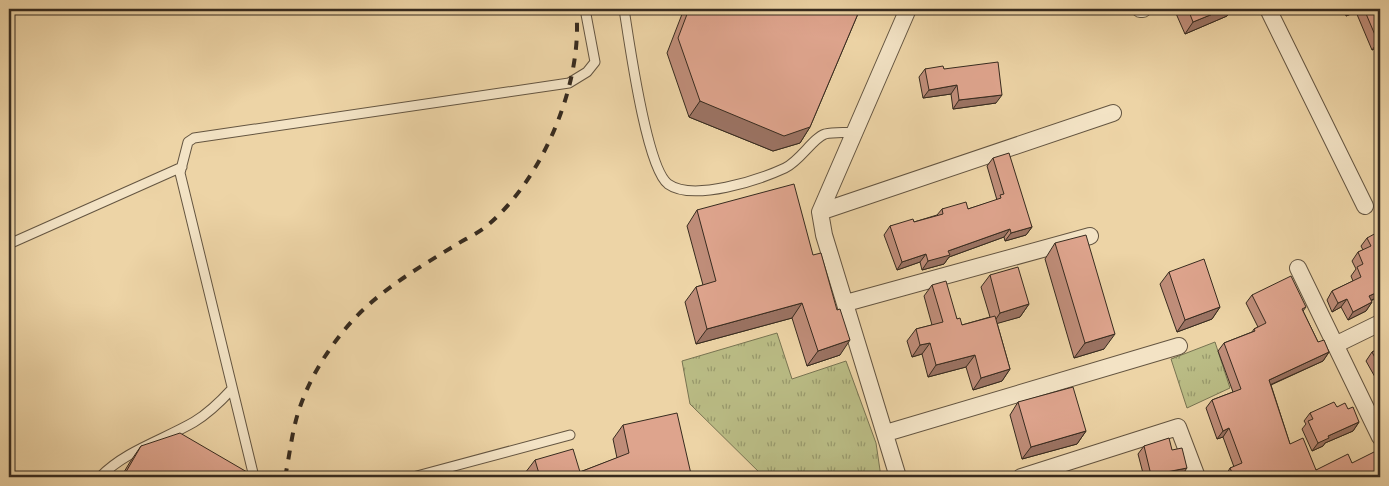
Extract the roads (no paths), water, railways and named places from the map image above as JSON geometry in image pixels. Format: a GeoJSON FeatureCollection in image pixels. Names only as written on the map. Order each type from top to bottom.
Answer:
{"type":"FeatureCollection","features":[{"type":"Feature","properties":{"kind":"street"},"geometry":{"type":"LineString","coordinates":[[898,477],[886,432],[824,235],[820,212],[908,9]]}},
{"type":"Feature","properties":{"kind":"street"},"geometry":{"type":"LineString","coordinates":[[1268,9],[1365,206]]}},
{"type":"Feature","properties":{"kind":"street"},"geometry":{"type":"LineString","coordinates":[[820,212],[1113,113]]}},
{"type":"Feature","properties":{"kind":"street"},"geometry":{"type":"LineString","coordinates":[[846,303],[1090,236]]}},
{"type":"Feature","properties":{"kind":"street"},"geometry":{"type":"LineString","coordinates":[[1298,268],[1380,437]]}},
{"type":"Feature","properties":{"kind":"street"},"geometry":{"type":"LineString","coordinates":[[1335,345],[1380,323]]}},
{"type":"Feature","properties":{"kind":"street"},"geometry":{"type":"LineString","coordinates":[[886,432],[1179,346]]}},
{"type":"Feature","properties":{"kind":"street"},"geometry":{"type":"LineString","coordinates":[[1026,477],[1178,428],[1197,477]]}},
{"type":"Feature","properties":{"kind":"lane"},"geometry":{"type":"LineString","coordinates":[[254,477],[180,173],[188,142],[194,138],[569,83],[587,72],[595,62],[585,9]]}},
{"type":"Feature","properties":{"kind":"lane"},"geometry":{"type":"LineString","coordinates":[[624,9],[650,144],[661,175],[668,184],[684,191],[733,187],[768,176],[790,166],[804,155],[817,138],[824,134],[855,132]]}},
{"type":"Feature","properties":{"kind":"lane"},"geometry":{"type":"LineString","coordinates":[[9,244],[182,167]]}},
{"type":"Feature","properties":{"kind":"lane"},"geometry":{"type":"LineString","coordinates":[[100,477],[112,464],[196,421],[218,405],[232,389]]}},
{"type":"Feature","properties":{"kind":"lane"},"geometry":{"type":"LineString","coordinates":[[413,477],[570,435]]}},
{"type":"Feature","properties":{"kind":"railway"},"geometry":{"type":"LineString","coordinates":[[285,477],[297,415],[304,396],[319,366],[346,328],[357,315],[396,283],[489,224],[509,204],[527,181],[543,154],[556,126],[566,96],[574,66],[577,37],[576,9]]}}]}
